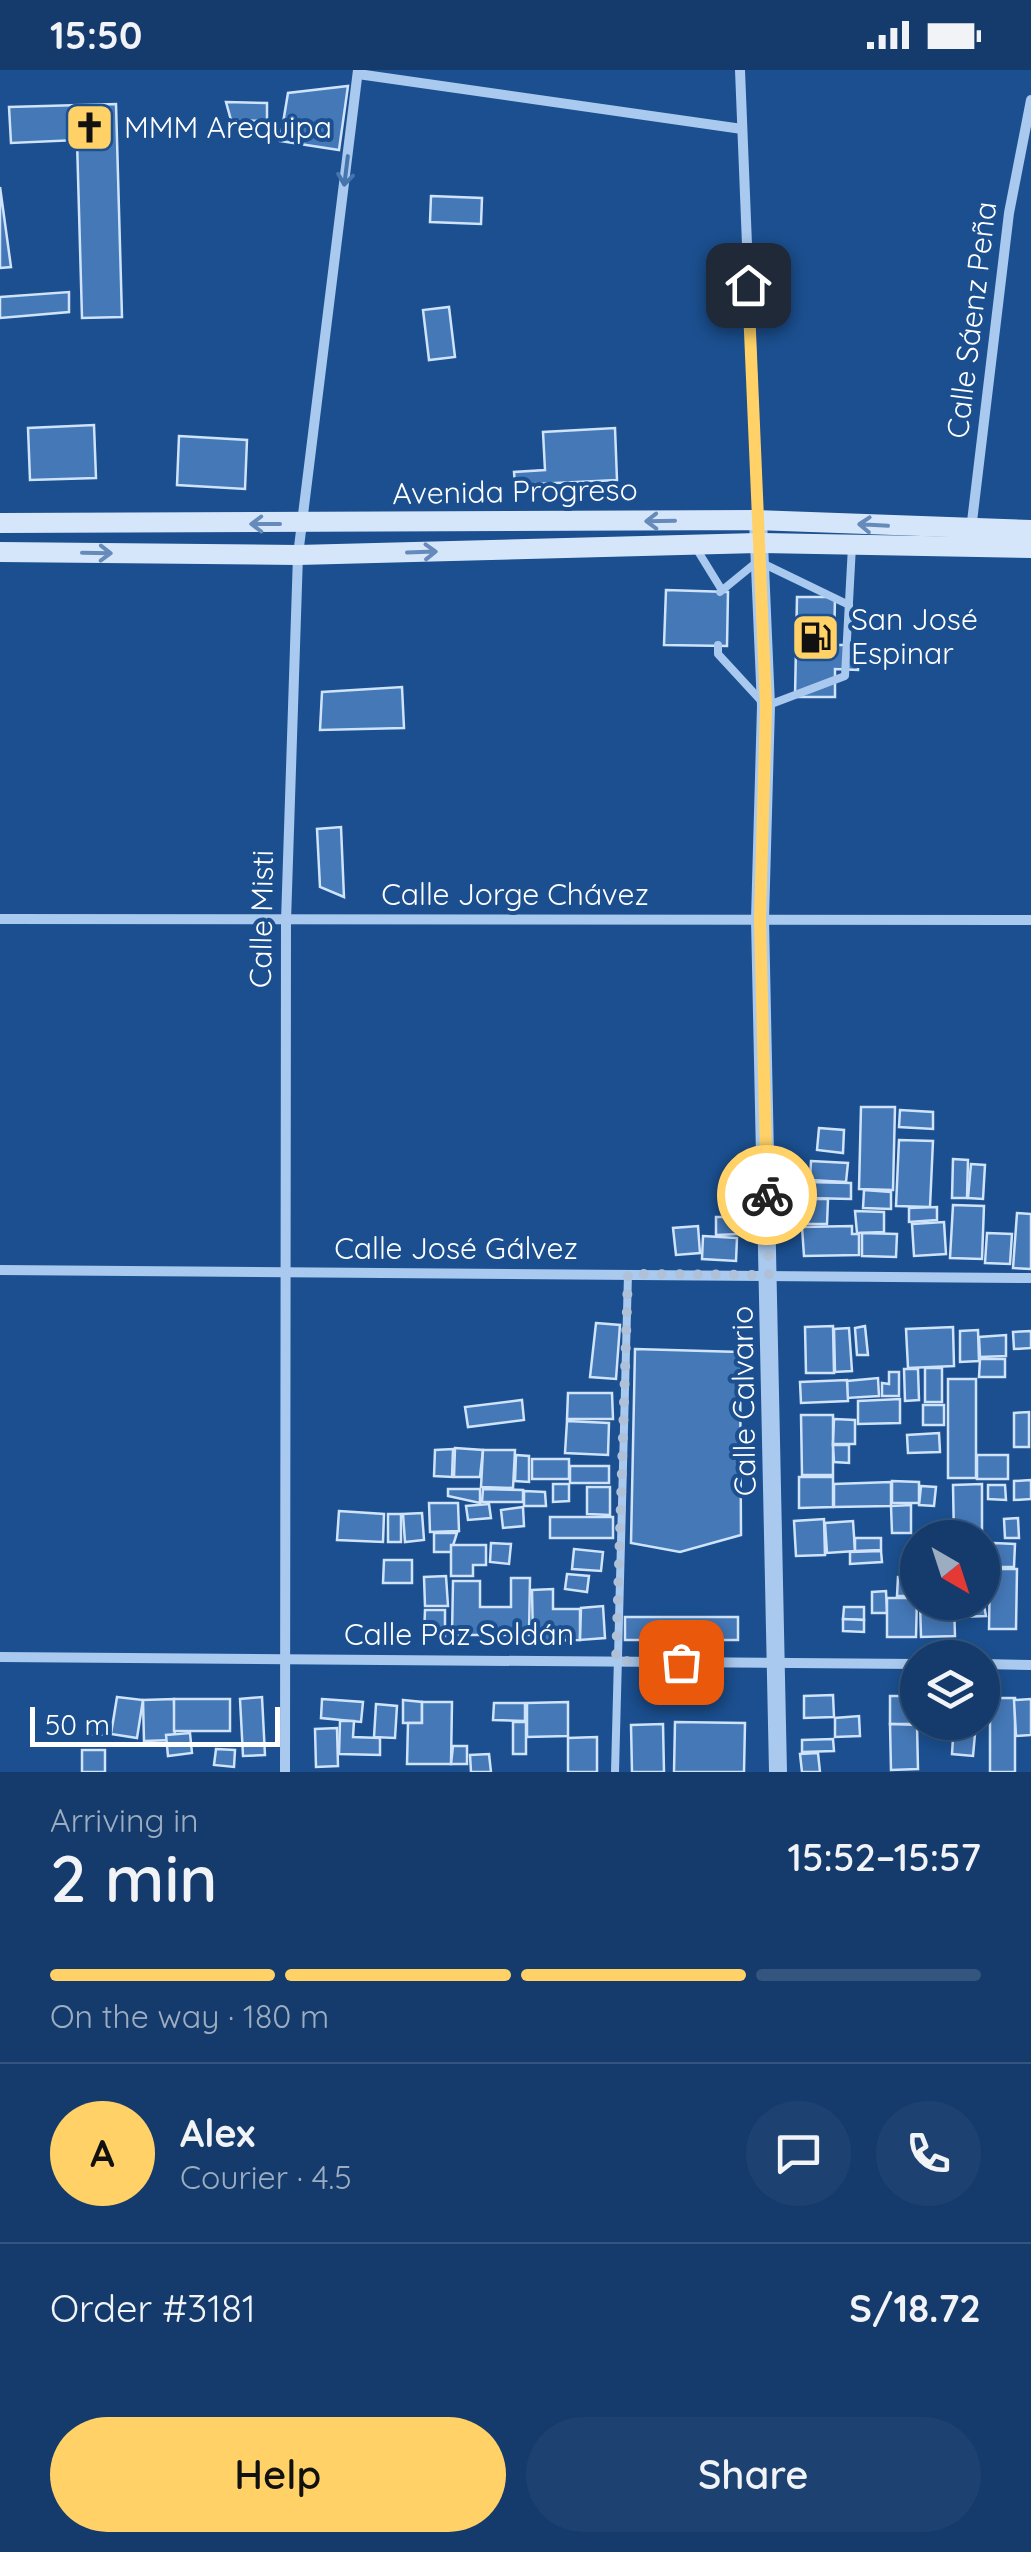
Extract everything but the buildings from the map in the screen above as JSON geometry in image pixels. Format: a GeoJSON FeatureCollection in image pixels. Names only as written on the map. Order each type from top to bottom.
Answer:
{"type":"FeatureCollection","features":[{"type":"Feature","properties":{"kind":"main road","name":"Avenida Progreso"},"geometry":{"type":"LineString","coordinates":[[0,523],[758,520],[1031,548]]}},
{"type":"Feature","properties":{"kind":"main road","name":"Avenida Progreso"},"geometry":{"type":"LineString","coordinates":[[0,552],[298,555],[694,545],[758,552],[970,539],[1031,530]]}},
{"type":"Feature","properties":{"kind":"street","name":"Calle Calvario"},"geometry":{"type":"LineString","coordinates":[[740,70],[766,706],[760,919],[778,1772]]}},
{"type":"Feature","properties":{"kind":"street"},"geometry":{"type":"LineString","coordinates":[[358,72],[742,129]]}},
{"type":"Feature","properties":{"kind":"street","name":"Calle Misti"},"geometry":{"type":"LineString","coordinates":[[285,1772],[286,921],[298,555],[358,72]]}},
{"type":"Feature","properties":{"kind":"street","name":"Calle Sáenz Peña"},"geometry":{"type":"LineString","coordinates":[[970,539],[1009,213],[1031,100]]}},
{"type":"Feature","properties":{"kind":"street","name":"Calle Jorge Chávez"},"geometry":{"type":"LineString","coordinates":[[0,919],[1031,920]]}},
{"type":"Feature","properties":{"kind":"street","name":"Calle José Gálvez"},"geometry":{"type":"LineString","coordinates":[[0,1270],[1031,1278]]}},
{"type":"Feature","properties":{"kind":"street","name":"Calle Paz Soldán"},"geometry":{"type":"LineString","coordinates":[[0,1657],[900,1664]]}},
{"type":"Feature","properties":{"kind":"street"},"geometry":{"type":"LineString","coordinates":[[1000,1664],[1031,1665]]}},
{"type":"Feature","properties":{"kind":"lane"},"geometry":{"type":"LineString","coordinates":[[694,545],[720,590],[758,552],[849,605]]}},
{"type":"Feature","properties":{"kind":"lane"},"geometry":{"type":"LineString","coordinates":[[718,645],[718,654],[766,706],[845,676],[852,546]]}},
{"type":"Feature","properties":{"kind":"lane"},"geometry":{"type":"LineString","coordinates":[[615,1772],[628,1274]]}},
{"type":"Feature","properties":{"kind":"way so far"},"geometry":{"type":"LineString","coordinates":[[681,1662],[616,1661],[628,1274],[769,1275],[767,1195]]}},
{"type":"Feature","properties":{"kind":"place","name":"MMM Arequipa"},"geometry":{"type":"Point","coordinates":[89,128]}},
{"type":"Feature","properties":{"kind":"place","name":"San José Espinar"},"geometry":{"type":"Point","coordinates":[816,637]}},
{"type":"Feature","properties":{"kind":"route"},"geometry":{"type":"LineString","coordinates":[[748,285],[766,706],[760,919],[767,1195]]}}]}
